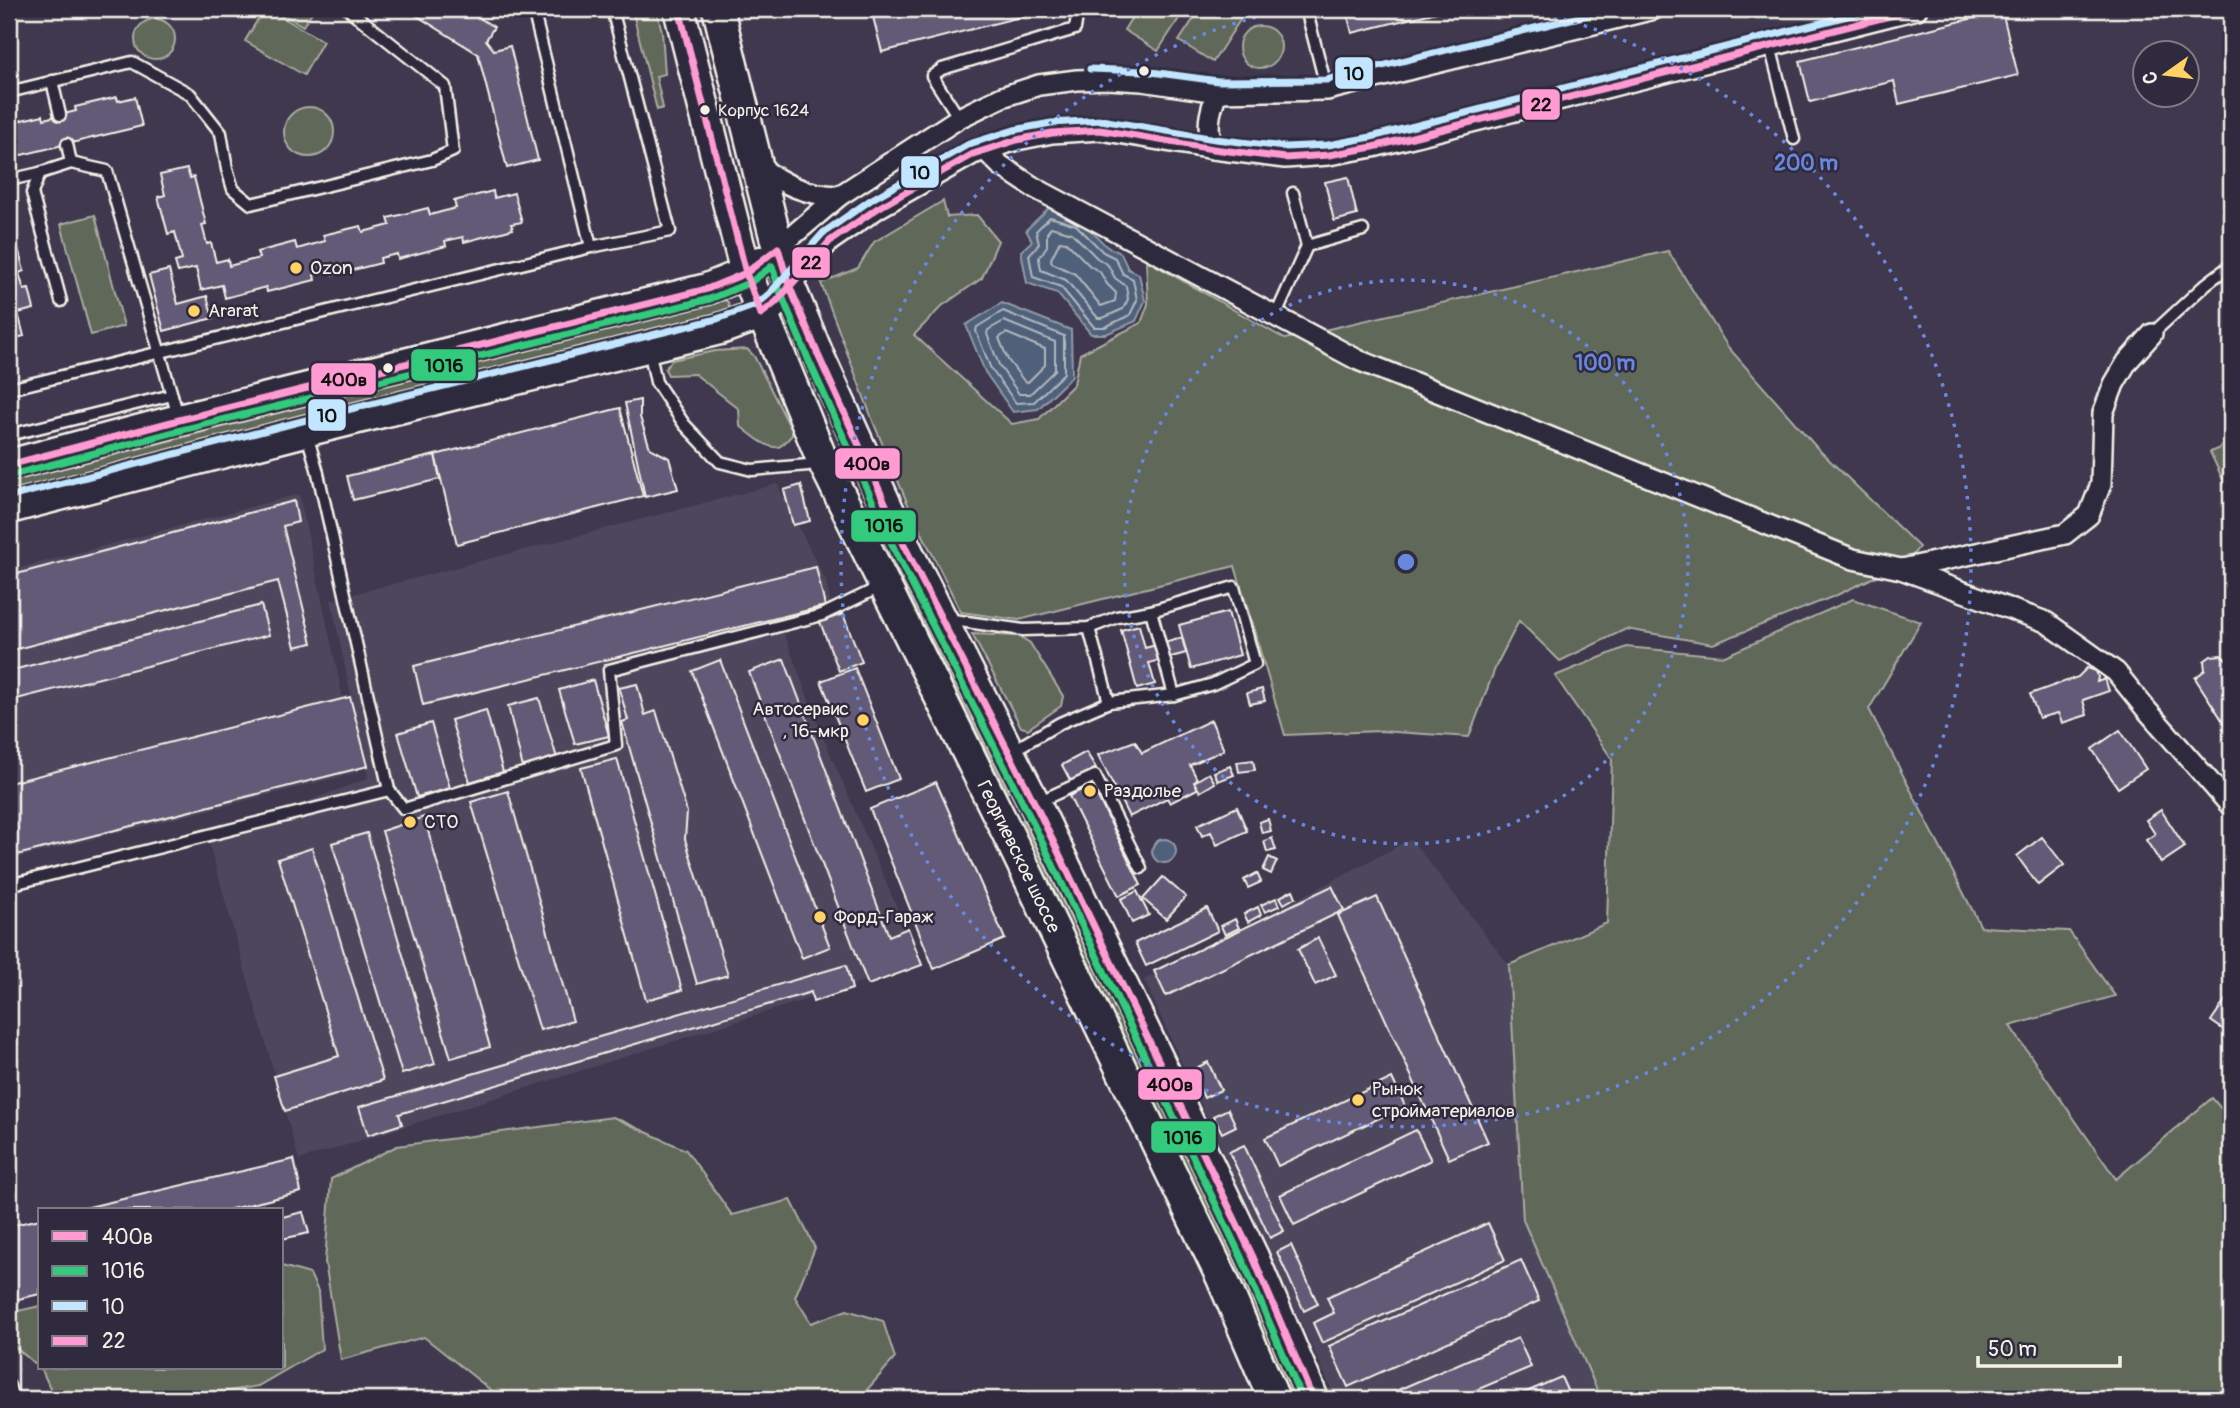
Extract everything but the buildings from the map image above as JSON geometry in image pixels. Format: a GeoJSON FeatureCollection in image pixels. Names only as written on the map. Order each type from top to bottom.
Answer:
{"type":"FeatureCollection","features":[{"type":"Feature","properties":{"kind":"main road","name":"Георгиевское шоссе"},"geometry":{"type":"LineString","coordinates":[[679,9],[746,273],[821,457],[1006,830],[1222,1278],[1274,1399]]}},
{"type":"Feature","properties":{"kind":"main road","name":"Георгиевское шоссе"},"geometry":{"type":"LineString","coordinates":[[718,9],[789,285],[878,488],[940,618],[1037,808],[1253,1257],[1312,1399]]}},
{"type":"Feature","properties":{"kind":"main road"},"geometry":{"type":"LineString","coordinates":[[9,465],[175,407],[707,289],[746,273],[778,248]]}},
{"type":"Feature","properties":{"kind":"main road"},"geometry":{"type":"LineString","coordinates":[[9,508],[305,431],[720,329],[761,314],[776,302],[789,285]]}},
{"type":"Feature","properties":{"kind":"street"},"geometry":{"type":"LineString","coordinates":[[778,248],[839,196],[959,118],[1002,97],[1039,85],[1077,80],[1142,80],[1217,92],[1327,90],[1653,9]]}},
{"type":"Feature","properties":{"kind":"street"},"geometry":{"type":"LineString","coordinates":[[789,285],[830,241],[869,214],[973,154],[1017,140],[1052,133],[1100,130],[1285,158],[1329,155],[1373,147],[1917,9]]}},
{"type":"Feature","properties":{"kind":"street"},"geometry":{"type":"LineString","coordinates":[[1213,149],[1207,121],[1217,92]]}},
{"type":"Feature","properties":{"kind":"street"},"geometry":{"type":"LineString","coordinates":[[985,150],[1000,165],[1033,187],[1358,360],[1853,559],[1900,569],[2046,622],[2116,672],[2231,806]]}},
{"type":"Feature","properties":{"kind":"street"},"geometry":{"type":"LineString","coordinates":[[757,164],[792,187],[806,192],[839,196]]}},
{"type":"Feature","properties":{"kind":"street"},"geometry":{"type":"LineString","coordinates":[[1900,569],[2065,534],[2089,515],[2101,484],[2104,413],[2114,384],[2127,362],[2152,334]]}},
{"type":"Feature","properties":{"kind":"street"},"geometry":{"type":"LineString","coordinates":[[1006,830],[1007,815],[1011,808],[1025,804],[1037,808]]}},
{"type":"Feature","properties":{"kind":"lane"},"geometry":{"type":"LineString","coordinates":[[9,92],[132,62],[190,94],[221,133],[233,189],[251,204],[432,160],[453,151],[446,86],[348,9]]}},
{"type":"Feature","properties":{"kind":"lane"},"geometry":{"type":"LineString","coordinates":[[533,9],[591,247]]}},
{"type":"Feature","properties":{"kind":"lane"},"geometry":{"type":"LineString","coordinates":[[9,389],[591,247],[670,231],[612,9]]}},
{"type":"Feature","properties":{"kind":"lane"},"geometry":{"type":"LineString","coordinates":[[959,118],[932,76],[942,69],[1075,29],[1078,9]]}},
{"type":"Feature","properties":{"kind":"lane"},"geometry":{"type":"LineString","coordinates":[[1306,9],[1327,90]]}},
{"type":"Feature","properties":{"kind":"lane"},"geometry":{"type":"LineString","coordinates":[[1770,46],[1794,139]]}},
{"type":"Feature","properties":{"kind":"lane"},"geometry":{"type":"LineString","coordinates":[[52,81],[60,115]]}},
{"type":"Feature","properties":{"kind":"lane"},"geometry":{"type":"LineString","coordinates":[[67,144],[71,163]]}},
{"type":"Feature","properties":{"kind":"lane"},"geometry":{"type":"LineString","coordinates":[[9,180],[71,163],[107,171],[175,407],[9,435]]}},
{"type":"Feature","properties":{"kind":"lane"},"geometry":{"type":"LineString","coordinates":[[40,173],[32,193],[61,301]]}},
{"type":"Feature","properties":{"kind":"lane"},"geometry":{"type":"LineString","coordinates":[[1276,315],[1307,246],[1293,192]]}},
{"type":"Feature","properties":{"kind":"lane"},"geometry":{"type":"LineString","coordinates":[[1307,246],[1363,230]]}},
{"type":"Feature","properties":{"kind":"lane"},"geometry":{"type":"LineString","coordinates":[[2152,334],[2206,284],[2231,265]]}},
{"type":"Feature","properties":{"kind":"lane"},"geometry":{"type":"LineString","coordinates":[[648,346],[656,382],[684,424],[720,462],[752,470],[808,465],[821,457]]}},
{"type":"Feature","properties":{"kind":"lane"},"geometry":{"type":"LineString","coordinates":[[305,431],[317,468],[388,790],[404,809],[615,745],[609,670],[822,615],[884,586]]}},
{"type":"Feature","properties":{"kind":"lane"},"geometry":{"type":"LineString","coordinates":[[940,618],[1023,629],[1089,628],[1234,587],[1255,664],[1213,684],[1174,695],[1109,702],[1060,723],[1009,754]]}},
{"type":"Feature","properties":{"kind":"lane"},"geometry":{"type":"LineString","coordinates":[[1151,611],[1174,695]]}},
{"type":"Feature","properties":{"kind":"lane"},"geometry":{"type":"LineString","coordinates":[[1089,628],[1109,702]]}},
{"type":"Feature","properties":{"kind":"lane"},"geometry":{"type":"LineString","coordinates":[[1037,808],[1095,776],[1141,869]]}},
{"type":"Feature","properties":{"kind":"lane"},"geometry":{"type":"LineString","coordinates":[[9,885],[388,790]]}},
{"type":"Feature","properties":{"kind":"lane"},"geometry":{"type":"LineString","coordinates":[[9,1386],[13,1399]]}},
{"type":"Feature","properties":{"kind":"shaded area"},"geometry":{"type":"Polygon","coordinates":[[[777,484],[826,581],[831,607],[782,628],[821,732],[921,963],[299,1160],[208,840],[368,778],[331,600],[777,484]]]}},
{"type":"Feature","properties":{"kind":"shaded area"},"geometry":{"type":"Polygon","coordinates":[[[299,494],[359,772],[9,860],[9,571],[299,494]]]}},
{"type":"Feature","properties":{"kind":"shaded area","name":"Рынок стройматериалов"},"geometry":{"type":"Polygon","coordinates":[[[1411,839],[1509,965],[1523,1220],[1601,1399],[1336,1399],[1144,980],[1411,839]]]}},
{"type":"Feature","properties":{"kind":"green space"},"geometry":{"type":"Polygon","coordinates":[[[264,9],[323,41],[304,75],[245,41],[264,9]]]}},
{"type":"Feature","properties":{"kind":"green space"},"geometry":{"type":"Polygon","coordinates":[[[314,9],[303,26],[277,11],[314,9]]]}},
{"type":"Feature","properties":{"kind":"green space"},"geometry":{"type":"Polygon","coordinates":[[[632,9],[656,9],[662,31],[665,74],[656,76],[663,108],[657,110],[632,9]]]}},
{"type":"Feature","properties":{"kind":"green space"},"geometry":{"type":"Polygon","coordinates":[[[1137,9],[1185,9],[1158,51],[1124,30],[1137,9]]]}},
{"type":"Feature","properties":{"kind":"green space"},"geometry":{"type":"Polygon","coordinates":[[[1200,9],[1247,9],[1213,62],[1179,41],[1200,9]]]}},
{"type":"Feature","properties":{"kind":"green space"},"geometry":{"type":"Polygon","coordinates":[[[155,19],[163,20],[169,25],[174,31],[174,47],[169,53],[163,58],[155,59],[147,58],[141,53],[136,47],[135,39],[136,31],[141,25],[147,20],[155,19]]]}},
{"type":"Feature","properties":{"kind":"green space"},"geometry":{"type":"Polygon","coordinates":[[[1260,26],[1275,32],[1281,47],[1275,62],[1260,68],[1245,62],[1239,47],[1245,32],[1260,26]]]}},
{"type":"Feature","properties":{"kind":"green space"},"geometry":{"type":"Polygon","coordinates":[[[309,107],[327,114],[334,132],[327,150],[309,157],[291,150],[284,132],[291,114],[309,107]]]}},
{"type":"Feature","properties":{"kind":"green space"},"geometry":{"type":"Polygon","coordinates":[[[943,201],[947,217],[977,215],[998,241],[982,278],[942,306],[914,335],[1012,424],[1039,419],[1074,384],[1080,354],[1141,323],[1148,304],[1146,260],[1285,339],[1668,251],[1728,347],[1818,449],[1919,547],[1908,561],[1837,595],[1713,644],[1626,629],[1560,661],[1519,621],[1496,666],[1469,737],[1380,731],[1285,735],[1235,566],[1019,620],[961,612],[909,507],[874,424],[821,283],[858,268],[874,242],[943,201]]]}},
{"type":"Feature","properties":{"kind":"green space"},"geometry":{"type":"Polygon","coordinates":[[[95,215],[124,326],[91,335],[61,224],[95,215]]]}},
{"type":"Feature","properties":{"kind":"green space"},"geometry":{"type":"Polygon","coordinates":[[[722,299],[728,302],[729,307],[725,312],[9,495],[9,482],[722,299]]]}},
{"type":"Feature","properties":{"kind":"green space"},"geometry":{"type":"Polygon","coordinates":[[[747,349],[754,356],[792,431],[792,435],[778,447],[763,443],[740,426],[739,409],[695,374],[668,375],[665,369],[672,360],[715,351],[747,349]]]}},
{"type":"Feature","properties":{"kind":"green space"},"geometry":{"type":"Polygon","coordinates":[[[2231,443],[2231,497],[2210,452],[2231,443]]]}},
{"type":"Feature","properties":{"kind":"green space"},"geometry":{"type":"Polygon","coordinates":[[[895,569],[1008,792],[1000,796],[893,583],[895,569]]]}},
{"type":"Feature","properties":{"kind":"green space"},"geometry":{"type":"Polygon","coordinates":[[[1853,599],[1921,622],[1869,709],[1981,927],[2069,931],[2115,996],[2010,1026],[2116,1179],[2212,1098],[2231,1120],[2231,1399],[1601,1399],[1523,1220],[1509,965],[1607,923],[1612,759],[1555,676],[1626,647],[1725,656],[1853,599]]]}},
{"type":"Feature","properties":{"kind":"green space"},"geometry":{"type":"Polygon","coordinates":[[[972,634],[1019,636],[1030,643],[1063,696],[1061,706],[1028,729],[1021,727],[972,634]]]}},
{"type":"Feature","properties":{"kind":"green space"},"geometry":{"type":"Polygon","coordinates":[[[1022,820],[1163,1108],[1297,1399],[1287,1399],[1014,824],[1022,820]]]}},
{"type":"Feature","properties":{"kind":"green space"},"geometry":{"type":"Polygon","coordinates":[[[613,1117],[686,1150],[732,1215],[791,1200],[815,1248],[795,1297],[811,1323],[847,1310],[883,1321],[895,1358],[859,1399],[502,1399],[424,1337],[341,1360],[325,1262],[331,1179],[397,1146],[613,1117]]]}},
{"type":"Feature","properties":{"kind":"green space"},"geometry":{"type":"Polygon","coordinates":[[[284,1267],[310,1274],[318,1291],[322,1349],[258,1386],[183,1399],[55,1399],[42,1370],[284,1370],[284,1267]]]}},
{"type":"Feature","properties":{"kind":"green space"},"geometry":{"type":"Polygon","coordinates":[[[38,1306],[38,1366],[9,1342],[9,1313],[38,1306]]]}},
{"type":"Feature","properties":{"kind":"water"},"geometry":{"type":"Polygon","coordinates":[[[1049,208],[1080,219],[1107,247],[1121,253],[1128,269],[1139,274],[1145,301],[1136,321],[1106,334],[1091,334],[1057,293],[1027,283],[1021,251],[1032,241],[1026,230],[1049,208]]]}},
{"type":"Feature","properties":{"kind":"water"},"geometry":{"type":"Polygon","coordinates":[[[1002,303],[1071,330],[1072,376],[1038,409],[1013,412],[985,372],[966,325],[1002,303]]]}},
{"type":"Feature","properties":{"kind":"water"},"geometry":{"type":"Polygon","coordinates":[[[1164,839],[1173,842],[1176,851],[1173,860],[1164,863],[1155,860],[1152,851],[1155,842],[1164,839]]]}},
{"type":"Feature","properties":{"kind":"transit line","name":"22"},"geometry":{"type":"LineString","coordinates":[[679,9],[746,273],[761,314],[776,302],[830,241],[878,208],[973,154],[1017,140],[1052,133],[1100,130],[1285,158],[1329,155],[1373,147],[1917,9]]}},
{"type":"Feature","properties":{"kind":"transit line","name":"10"},"geometry":{"type":"LineString","coordinates":[[1090,69],[1144,71],[1218,81],[1326,80],[1611,9]]}},
{"type":"Feature","properties":{"kind":"transit line","name":"10"},"geometry":{"type":"LineString","coordinates":[[9,497],[302,421],[717,319],[756,305],[823,233],[872,199],[969,144],[1014,130],[1051,123],[1101,120],[1215,139],[1285,147],[1328,145],[1371,137],[1875,9]]}},
{"type":"Feature","properties":{"kind":"transit line","name":"400в"},"geometry":{"type":"LineString","coordinates":[[9,465],[707,289],[746,273],[778,248],[789,285],[819,357],[906,549],[1039,812],[1253,1257],[1313,1399]]}},
{"type":"Feature","properties":{"kind":"transit line","name":"1016"},"geometry":{"type":"LineString","coordinates":[[12,475],[710,299],[751,282],[772,266],[809,361],[896,553],[1030,817],[1243,1261],[1302,1399]]}},
{"type":"Feature","properties":{"kind":"place","name":"Корпус 1624"},"geometry":{"type":"Point","coordinates":[705,110]}},
{"type":"Feature","properties":{"kind":"place","name":"Ozon"},"geometry":{"type":"Point","coordinates":[296,268]}},
{"type":"Feature","properties":{"kind":"place","name":"Ararat"},"geometry":{"type":"Point","coordinates":[194,311]}},
{"type":"Feature","properties":{"kind":"place","name":"Автосервис , 16-мкр"},"geometry":{"type":"Point","coordinates":[863,720]}},
{"type":"Feature","properties":{"kind":"place","name":"Раздолье"},"geometry":{"type":"Point","coordinates":[1090,791]}},
{"type":"Feature","properties":{"kind":"place","name":"СТО"},"geometry":{"type":"Point","coordinates":[410,822]}},
{"type":"Feature","properties":{"kind":"place","name":"Форд-Гараж"},"geometry":{"type":"Point","coordinates":[820,917]}},
{"type":"Feature","properties":{"kind":"place","name":"Рынок стройматериалов"},"geometry":{"type":"Point","coordinates":[1358,1100]}}]}
